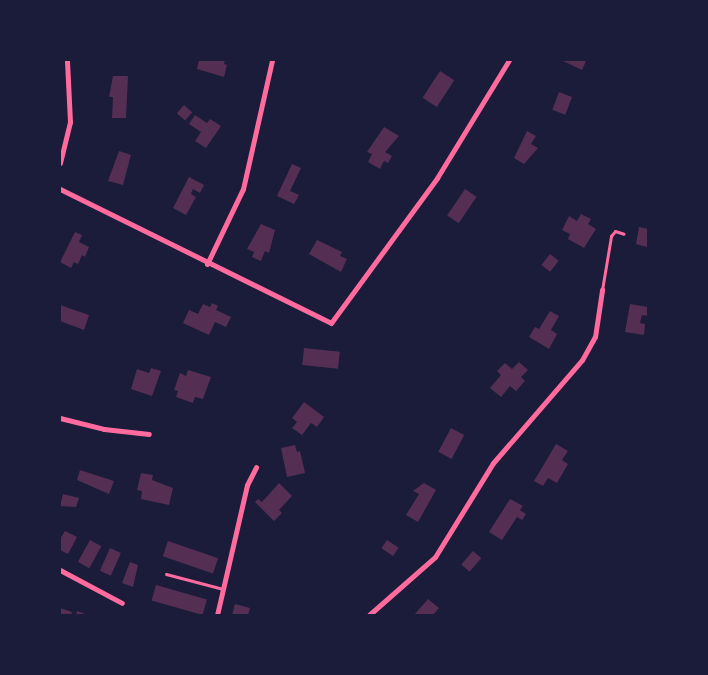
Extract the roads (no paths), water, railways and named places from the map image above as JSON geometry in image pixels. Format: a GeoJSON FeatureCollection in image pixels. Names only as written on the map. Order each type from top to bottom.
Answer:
{"type":"FeatureCollection","features":[{"type":"Feature","properties":{"kind":"street"},"geometry":{"type":"LineString","coordinates":[[60,163],[70,122],[67,60]]}},
{"type":"Feature","properties":{"kind":"street"},"geometry":{"type":"LineString","coordinates":[[206,264],[243,189],[272,60]]}},
{"type":"Feature","properties":{"kind":"street"},"geometry":{"type":"LineString","coordinates":[[60,189],[206,264],[331,323],[437,178],[509,60]]}},
{"type":"Feature","properties":{"kind":"street"},"geometry":{"type":"LineString","coordinates":[[369,615],[435,557],[493,463],[582,360],[595,337],[602,290]]}},
{"type":"Feature","properties":{"kind":"street"},"geometry":{"type":"LineString","coordinates":[[60,418],[104,429],[149,434]]}},
{"type":"Feature","properties":{"kind":"street"},"geometry":{"type":"LineString","coordinates":[[217,615],[247,485],[256,467]]}},
{"type":"Feature","properties":{"kind":"street"},"geometry":{"type":"LineString","coordinates":[[60,570],[122,603]]}},
{"type":"Feature","properties":{"kind":"lane"},"geometry":{"type":"LineString","coordinates":[[602,290],[611,236],[615,231],[624,234]]}},
{"type":"Feature","properties":{"kind":"lane"},"geometry":{"type":"LineString","coordinates":[[166,574],[224,589]]}}]}
